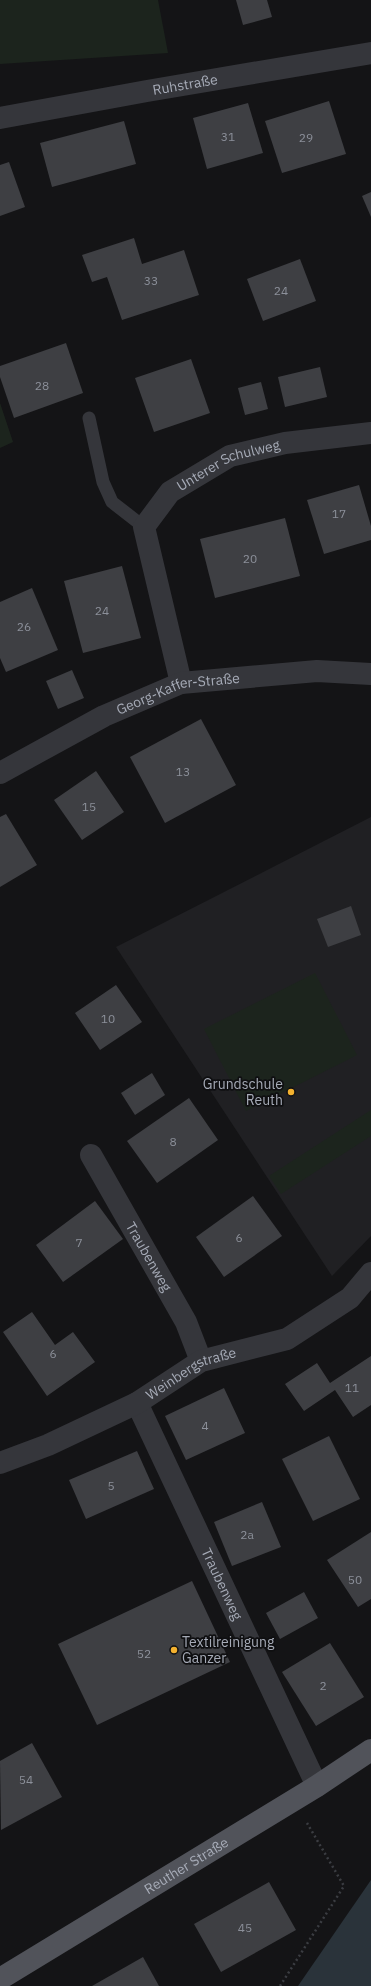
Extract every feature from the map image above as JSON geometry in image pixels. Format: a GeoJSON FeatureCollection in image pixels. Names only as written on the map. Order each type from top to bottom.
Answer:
{"type":"FeatureCollection","features":[{"type":"Feature","properties":{"kind":"main road","name":"Reuther Straße"},"geometry":{"type":"LineString","coordinates":[[0,1979],[293,1799],[317,1786],[371,1750]]}},
{"type":"Feature","properties":{"kind":"street","name":"Ruhstraße"},"geometry":{"type":"LineString","coordinates":[[0,118],[147,91],[371,53]]}},
{"type":"Feature","properties":{"kind":"street","name":"Unterer Schulweg"},"geometry":{"type":"LineString","coordinates":[[144,527],[170,492],[230,456],[285,443],[371,433]]}},
{"type":"Feature","properties":{"kind":"street"},"geometry":{"type":"LineString","coordinates":[[144,527],[181,683]]}},
{"type":"Feature","properties":{"kind":"street","name":"Georg-Kaffer-Straße"},"geometry":{"type":"LineString","coordinates":[[0,773],[104,716],[181,683],[316,671],[371,674]]}},
{"type":"Feature","properties":{"kind":"street","name":"Traubenweg"},"geometry":{"type":"LineString","coordinates":[[91,1155],[186,1322],[201,1361]]}},
{"type":"Feature","properties":{"kind":"street","name":"Weinbergstraße"},"geometry":{"type":"LineString","coordinates":[[0,1463],[48,1444],[137,1403],[201,1361],[287,1339],[350,1298],[371,1272]]}},
{"type":"Feature","properties":{"kind":"street","name":"Traubenweg"},"geometry":{"type":"LineString","coordinates":[[137,1403],[317,1786]]}},
{"type":"Feature","properties":{"kind":"lane"},"geometry":{"type":"LineString","coordinates":[[89,418],[103,482],[112,502],[144,527]]}},
{"type":"Feature","properties":{"kind":"path"},"geometry":{"type":"LineString","coordinates":[[280,1986],[344,1886],[293,1799]]}},
{"type":"Feature","properties":{"kind":"shaded area"},"geometry":{"type":"Polygon","coordinates":[[[0,0],[158,0],[168,53],[0,64],[0,0]]]}},
{"type":"Feature","properties":{"kind":"shaded area"},"geometry":{"type":"Polygon","coordinates":[[[0,403],[13,442],[0,448],[0,403]]]}},
{"type":"Feature","properties":{"kind":"shaded area","name":"Grundschule Reuth"},"geometry":{"type":"Polygon","coordinates":[[[371,817],[371,1236],[332,1276],[116,947],[371,817]]]}},
{"type":"Feature","properties":{"kind":"shaded area"},"geometry":{"type":"Polygon","coordinates":[[[315,973],[357,1055],[246,1111],[204,1029],[315,973]]]}},
{"type":"Feature","properties":{"kind":"shaded area"},"geometry":{"type":"Polygon","coordinates":[[[371,1110],[371,1136],[281,1194],[269,1176],[371,1110]]]}},
{"type":"Feature","properties":{"kind":"shaded area"},"geometry":{"type":"Polygon","coordinates":[[[371,1880],[371,1986],[298,1986],[371,1880]]]}},
{"type":"Feature","properties":{"kind":"building"},"geometry":{"type":"Polygon","coordinates":[[[236,0],[267,0],[272,17],[243,25],[236,0]]]}},
{"type":"Feature","properties":{"kind":"building"},"geometry":{"type":"Polygon","coordinates":[[[329,101],[346,154],[282,173],[265,121],[329,101]]]}},
{"type":"Feature","properties":{"kind":"building"},"geometry":{"type":"Polygon","coordinates":[[[248,103],[263,153],[207,169],[193,118],[248,103]]]}},
{"type":"Feature","properties":{"kind":"building"},"geometry":{"type":"Polygon","coordinates":[[[124,121],[136,164],[52,187],[40,143],[124,121]]]}},
{"type":"Feature","properties":{"kind":"building"},"geometry":{"type":"Polygon","coordinates":[[[9,162],[25,207],[0,216],[0,165],[9,162]]]}},
{"type":"Feature","properties":{"kind":"building"},"geometry":{"type":"Polygon","coordinates":[[[371,192],[371,217],[362,196],[371,192]]]}},
{"type":"Feature","properties":{"kind":"building"},"geometry":{"type":"Polygon","coordinates":[[[134,238],[142,264],[184,250],[199,295],[122,320],[107,277],[92,282],[82,255],[134,238]]]}},
{"type":"Feature","properties":{"kind":"building"},"geometry":{"type":"Polygon","coordinates":[[[300,259],[316,301],[263,321],[247,279],[300,259]]]}},
{"type":"Feature","properties":{"kind":"building"},"geometry":{"type":"Polygon","coordinates":[[[66,343],[83,393],[14,418],[0,377],[0,366],[66,343]]]}},
{"type":"Feature","properties":{"kind":"building"},"geometry":{"type":"Polygon","coordinates":[[[191,359],[210,413],[154,432],[135,378],[191,359]]]}},
{"type":"Feature","properties":{"kind":"building"},"geometry":{"type":"Polygon","coordinates":[[[320,367],[327,397],[285,407],[278,377],[320,367]]]}},
{"type":"Feature","properties":{"kind":"building"},"geometry":{"type":"Polygon","coordinates":[[[261,382],[268,409],[245,415],[238,388],[261,382]]]}},
{"type":"Feature","properties":{"kind":"building"},"geometry":{"type":"Polygon","coordinates":[[[359,485],[371,526],[371,540],[324,554],[307,500],[359,485]]]}},
{"type":"Feature","properties":{"kind":"building"},"geometry":{"type":"Polygon","coordinates":[[[285,518],[300,576],[215,598],[200,539],[285,518]]]}},
{"type":"Feature","properties":{"kind":"building"},"geometry":{"type":"Polygon","coordinates":[[[122,566],[141,638],[83,653],[64,581],[122,566]]]}},
{"type":"Feature","properties":{"kind":"building"},"geometry":{"type":"Polygon","coordinates":[[[32,588],[58,650],[6,672],[0,658],[0,602],[32,588]]]}},
{"type":"Feature","properties":{"kind":"building"},"geometry":{"type":"Polygon","coordinates":[[[72,670],[84,698],[58,709],[46,681],[72,670]]]}},
{"type":"Feature","properties":{"kind":"building"},"geometry":{"type":"Polygon","coordinates":[[[201,719],[236,785],[165,823],[130,757],[201,719]]]}},
{"type":"Feature","properties":{"kind":"building"},"geometry":{"type":"Polygon","coordinates":[[[96,771],[124,812],[82,840],[54,800],[96,771]]]}},
{"type":"Feature","properties":{"kind":"building"},"geometry":{"type":"Polygon","coordinates":[[[6,814],[37,865],[0,887],[0,817],[6,814]]]}},
{"type":"Feature","properties":{"kind":"building"},"geometry":{"type":"Polygon","coordinates":[[[351,906],[361,935],[328,947],[317,919],[351,906]]]}},
{"type":"Feature","properties":{"kind":"building"},"geometry":{"type":"Polygon","coordinates":[[[116,985],[142,1022],[100,1050],[75,1013],[116,985]]]}},
{"type":"Feature","properties":{"kind":"building"},"geometry":{"type":"Polygon","coordinates":[[[152,1073],[165,1095],[135,1115],[121,1093],[152,1073]]]}},
{"type":"Feature","properties":{"kind":"building"},"geometry":{"type":"Polygon","coordinates":[[[189,1098],[218,1140],[157,1183],[127,1141],[189,1098]]]}},
{"type":"Feature","properties":{"kind":"building"},"geometry":{"type":"Polygon","coordinates":[[[253,1196],[282,1236],[224,1277],[196,1237],[253,1196]]]}},
{"type":"Feature","properties":{"kind":"building"},"geometry":{"type":"Polygon","coordinates":[[[95,1201],[123,1239],[63,1282],[36,1245],[95,1201]]]}},
{"type":"Feature","properties":{"kind":"building"},"geometry":{"type":"Polygon","coordinates":[[[32,1312],[55,1345],[73,1332],[95,1362],[47,1396],[3,1332],[32,1312]]]}},
{"type":"Feature","properties":{"kind":"building"},"geometry":{"type":"Polygon","coordinates":[[[371,1356],[371,1405],[353,1417],[335,1390],[304,1411],[285,1384],[317,1363],[330,1383],[371,1356]]]}},
{"type":"Feature","properties":{"kind":"building"},"geometry":{"type":"Polygon","coordinates":[[[224,1388],[245,1433],[186,1460],[165,1416],[224,1388]]]}},
{"type":"Feature","properties":{"kind":"building"},"geometry":{"type":"Polygon","coordinates":[[[329,1436],[360,1499],[313,1521],[282,1459],[329,1436]]]}},
{"type":"Feature","properties":{"kind":"building"},"geometry":{"type":"Polygon","coordinates":[[[137,1451],[154,1489],[86,1519],[69,1480],[137,1451]]]}},
{"type":"Feature","properties":{"kind":"building"},"geometry":{"type":"Polygon","coordinates":[[[262,1502],[281,1547],[232,1566],[214,1522],[262,1502]]]}},
{"type":"Feature","properties":{"kind":"building"},"geometry":{"type":"Polygon","coordinates":[[[371,1532],[371,1599],[358,1607],[327,1560],[371,1532]]]}},
{"type":"Feature","properties":{"kind":"building"},"geometry":{"type":"Polygon","coordinates":[[[192,1581],[230,1662],[97,1725],[58,1644],[192,1581]]]}},
{"type":"Feature","properties":{"kind":"building"},"geometry":{"type":"Polygon","coordinates":[[[304,1592],[318,1618],[280,1639],[266,1613],[304,1592]]]}},
{"type":"Feature","properties":{"kind":"building"},"geometry":{"type":"Polygon","coordinates":[[[330,1643],[364,1697],[316,1726],[282,1672],[330,1643]]]}},
{"type":"Feature","properties":{"kind":"building"},"geometry":{"type":"Polygon","coordinates":[[[32,1743],[62,1797],[1,1830],[0,1761],[32,1743]]]}},
{"type":"Feature","properties":{"kind":"building"},"geometry":{"type":"Polygon","coordinates":[[[269,1882],[296,1930],[221,1972],[194,1924],[269,1882]]]}},
{"type":"Feature","properties":{"kind":"building"},"geometry":{"type":"Polygon","coordinates":[[[143,1957],[159,1986],[92,1986],[143,1957]]]}},
{"type":"Feature","properties":{"kind":"place","name":"Grundschule Reuth"},"geometry":{"type":"Point","coordinates":[291,1092]}},
{"type":"Feature","properties":{"kind":"place","name":"Textilreinigung Ganzer"},"geometry":{"type":"Point","coordinates":[174,1650]}}]}
